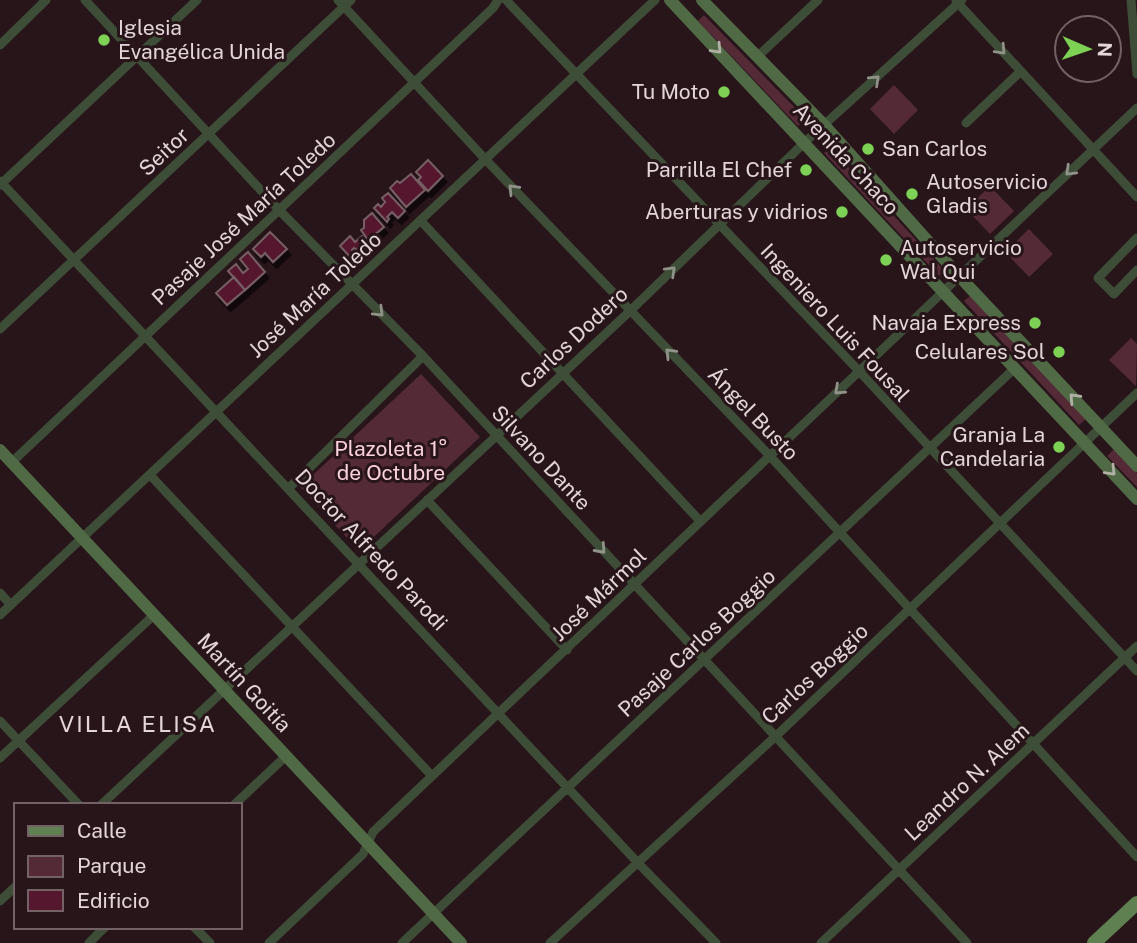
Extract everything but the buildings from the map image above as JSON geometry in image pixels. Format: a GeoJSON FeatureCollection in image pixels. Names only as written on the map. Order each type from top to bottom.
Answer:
{"type":"FeatureCollection","features":[{"type":"Feature","properties":{"kind":"main road","name":"Avenida Chaco"},"geometry":{"type":"LineString","coordinates":[[670,0],[1137,499]]}},
{"type":"Feature","properties":{"kind":"main road","name":"Avenida Chaco"},"geometry":{"type":"LineString","coordinates":[[702,0],[825,127],[959,276],[1137,466]]}},
{"type":"Feature","properties":{"kind":"main road","name":"Martín Goitía"},"geometry":{"type":"LineString","coordinates":[[0,450],[461,943]]}},
{"type":"Feature","properties":{"kind":"main road"},"geometry":{"type":"LineString","coordinates":[[1094,943],[1137,904]]}},
{"type":"Feature","properties":{"kind":"main road"},"geometry":{"type":"LineString","coordinates":[[1108,943],[1137,916]]}},
{"type":"Feature","properties":{"kind":"street"},"geometry":{"type":"LineString","coordinates":[[0,45],[46,0]]}},
{"type":"Feature","properties":{"kind":"street","name":"Silvano Dante"},"geometry":{"type":"LineString","coordinates":[[85,0],[280,211],[423,356],[967,943]]}},
{"type":"Feature","properties":{"kind":"street"},"geometry":{"type":"LineString","coordinates":[[1,183],[197,0]]}},
{"type":"Feature","properties":{"kind":"street","name":"Pasaje José María Toledo"},"geometry":{"type":"LineString","coordinates":[[12,462],[416,82],[493,8],[498,0]]}},
{"type":"Feature","properties":{"kind":"street","name":"Ingeniero Luis Fousal"},"geometry":{"type":"LineString","coordinates":[[506,0],[859,371],[1137,671]]}},
{"type":"Feature","properties":{"kind":"street","name":"José María Toledo"},"geometry":{"type":"LineString","coordinates":[[0,615],[655,0]]}},
{"type":"Feature","properties":{"kind":"street"},"geometry":{"type":"LineString","coordinates":[[757,57],[818,0]]}},
{"type":"Feature","properties":{"kind":"street"},"geometry":{"type":"LineString","coordinates":[[1131,0],[1137,74]]}},
{"type":"Feature","properties":{"kind":"street"},"geometry":{"type":"LineString","coordinates":[[958,1],[1137,197]]}},
{"type":"Feature","properties":{"kind":"street","name":"Carlos Dodero"},"geometry":{"type":"LineString","coordinates":[[103,803],[958,1]]}},
{"type":"Feature","properties":{"kind":"street","name":"Ángel Busto"},"geometry":{"type":"LineString","coordinates":[[345,2],[485,159],[769,455],[1137,857]]}},
{"type":"Feature","properties":{"kind":"street","name":"Seitor"},"geometry":{"type":"LineString","coordinates":[[0,329],[345,2]]}},
{"type":"Feature","properties":{"kind":"street"},"geometry":{"type":"LineString","coordinates":[[966,122],[1021,71]]}},
{"type":"Feature","properties":{"kind":"street","name":"José Mármol"},"geometry":{"type":"LineString","coordinates":[[269,943],[363,854],[373,832],[1137,108]]}},
{"type":"Feature","properties":{"kind":"street","name":"Doctor Alfredo Parodi"},"geometry":{"type":"LineString","coordinates":[[1,183],[716,943]]}},
{"type":"Feature","properties":{"kind":"street"},"geometry":{"type":"LineString","coordinates":[[421,221],[700,521]]}},
{"type":"Feature","properties":{"kind":"street"},"geometry":{"type":"LineString","coordinates":[[1137,238],[1098,278],[1114,294],[1137,270]]}},
{"type":"Feature","properties":{"kind":"street"},"geometry":{"type":"LineString","coordinates":[[289,488],[423,356]]}},
{"type":"Feature","properties":{"kind":"street","name":"Pasaje Carlos Boggio"},"geometry":{"type":"LineString","coordinates":[[402,943],[1015,368]]}},
{"type":"Feature","properties":{"kind":"street","name":"Carlos Boggio"},"geometry":{"type":"LineString","coordinates":[[550,943],[776,736],[1137,393]]}},
{"type":"Feature","properties":{"kind":"street"},"geometry":{"type":"LineString","coordinates":[[150,475],[432,776]]}},
{"type":"Feature","properties":{"kind":"street"},"geometry":{"type":"LineString","coordinates":[[427,500],[567,650]]}},
{"type":"Feature","properties":{"kind":"street"},"geometry":{"type":"LineString","coordinates":[[0,593],[11,605]]}},
{"type":"Feature","properties":{"kind":"street"},"geometry":{"type":"LineString","coordinates":[[0,758],[154,615]]}},
{"type":"Feature","properties":{"kind":"street","name":"Leandro N. Alem"},"geometry":{"type":"LineString","coordinates":[[821,943],[1137,646]]}},
{"type":"Feature","properties":{"kind":"street"},"geometry":{"type":"LineString","coordinates":[[0,721],[77,803]]}},
{"type":"Feature","properties":{"kind":"street"},"geometry":{"type":"LineString","coordinates":[[236,803],[286,756]]}},
{"type":"Feature","properties":{"kind":"street"},"geometry":{"type":"LineString","coordinates":[[0,901],[14,888]]}},
{"type":"Feature","properties":{"kind":"street"},"geometry":{"type":"LineString","coordinates":[[89,943],[103,929]]}},
{"type":"Feature","properties":{"kind":"street"},"geometry":{"type":"LineString","coordinates":[[196,929],[210,943]]}},
{"type":"Feature","properties":{"kind":"green space"},"geometry":{"type":"Polygon","coordinates":[[[704,15],[806,119],[798,126],[698,21],[704,15]]]}},
{"type":"Feature","properties":{"kind":"green space"},"geometry":{"type":"Polygon","coordinates":[[[894,85],[918,110],[894,134],[870,109],[894,85]]]}},
{"type":"Feature","properties":{"kind":"green space"},"geometry":{"type":"Polygon","coordinates":[[[830,147],[945,271],[939,276],[824,153],[830,147]]]}},
{"type":"Feature","properties":{"kind":"green space"},"geometry":{"type":"Polygon","coordinates":[[[990,186],[1014,211],[990,234],[966,209],[990,186]]]}},
{"type":"Feature","properties":{"kind":"green space"},"geometry":{"type":"Polygon","coordinates":[[[1029,229],[1053,254],[1029,277],[1005,252],[1029,229]]]}},
{"type":"Feature","properties":{"kind":"green space"},"geometry":{"type":"Polygon","coordinates":[[[970,296],[1086,419],[1079,425],[964,301],[970,296]]]}},
{"type":"Feature","properties":{"kind":"green space"},"geometry":{"type":"Polygon","coordinates":[[[1131,338],[1137,344],[1136,386],[1109,360],[1131,338]]]}},
{"type":"Feature","properties":{"kind":"green space","name":"Plazoleta 1° de Octubre"},"geometry":{"type":"Polygon","coordinates":[[[421,374],[480,437],[359,551],[300,487],[421,374]]]}},
{"type":"Feature","properties":{"kind":"green space"},"geometry":{"type":"Polygon","coordinates":[[[1114,449],[1137,473],[1137,487],[1107,456],[1114,449]]]}},
{"type":"Feature","properties":{"kind":"place","name":"Iglesia Evangélica Unida"},"geometry":{"type":"Point","coordinates":[104,40]}},
{"type":"Feature","properties":{"kind":"place","name":"Tu Moto"},"geometry":{"type":"Point","coordinates":[724,92]}},
{"type":"Feature","properties":{"kind":"place","name":"San Carlos"},"geometry":{"type":"Point","coordinates":[868,149]}},
{"type":"Feature","properties":{"kind":"place","name":"Parrilla El Chef"},"geometry":{"type":"Point","coordinates":[806,170]}},
{"type":"Feature","properties":{"kind":"place","name":"Autoservicio Gladis"},"geometry":{"type":"Point","coordinates":[912,194]}},
{"type":"Feature","properties":{"kind":"place","name":"Aberturas y vidrios"},"geometry":{"type":"Point","coordinates":[842,212]}},
{"type":"Feature","properties":{"kind":"place","name":"Autoservicio Wal Qui"},"geometry":{"type":"Point","coordinates":[886,260]}},
{"type":"Feature","properties":{"kind":"place","name":"Navaja Express"},"geometry":{"type":"Point","coordinates":[1035,323]}},
{"type":"Feature","properties":{"kind":"place","name":"Celulares Sol"},"geometry":{"type":"Point","coordinates":[1059,352]}},
{"type":"Feature","properties":{"kind":"place","name":"Granja La Candelaria"},"geometry":{"type":"Point","coordinates":[1059,447]}},
{"type":"Feature","properties":{"kind":"district","name":"VILLA ELISA"},"geometry":{"type":"Point","coordinates":[138,724]}}]}
